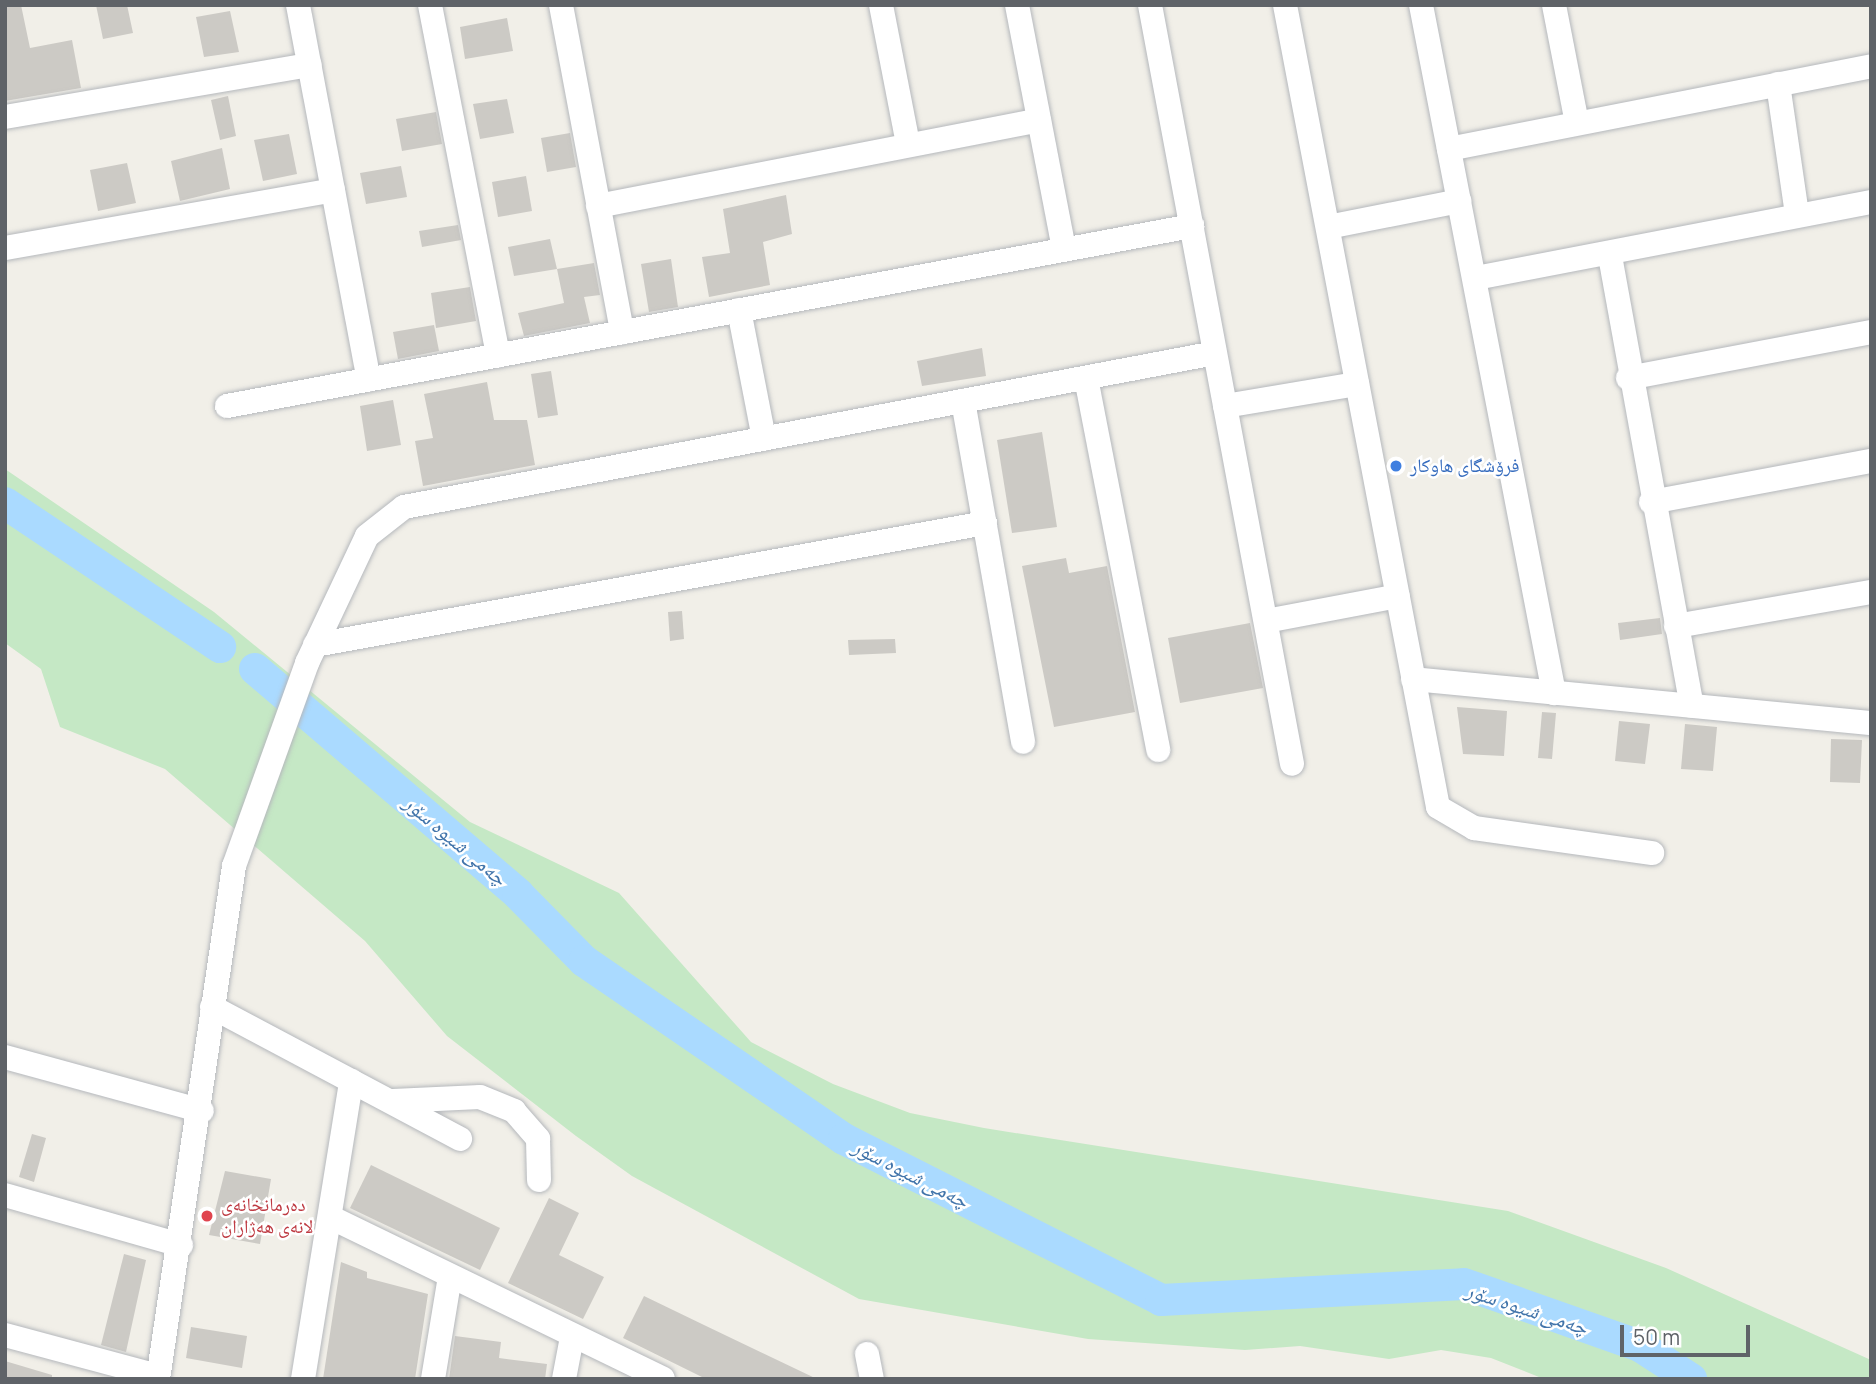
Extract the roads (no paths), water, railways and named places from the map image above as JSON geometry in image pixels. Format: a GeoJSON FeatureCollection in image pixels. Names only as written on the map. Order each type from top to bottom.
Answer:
{"type":"FeatureCollection","features":[{"type":"Feature","properties":{"kind":"street"},"geometry":{"type":"LineString","coordinates":[[298,5],[369,379]]}},
{"type":"Feature","properties":{"kind":"street"},"geometry":{"type":"LineString","coordinates":[[430,5],[498,355]]}},
{"type":"Feature","properties":{"kind":"street"},"geometry":{"type":"LineString","coordinates":[[561,5],[622,332]]}},
{"type":"Feature","properties":{"kind":"street"},"geometry":{"type":"LineString","coordinates":[[881,5],[908,144]]}},
{"type":"Feature","properties":{"kind":"street"},"geometry":{"type":"LineString","coordinates":[[1017,5],[1064,250]]}},
{"type":"Feature","properties":{"kind":"street"},"geometry":{"type":"LineString","coordinates":[[1150,5],[1292,764]]}},
{"type":"Feature","properties":{"kind":"street"},"geometry":{"type":"LineString","coordinates":[[1285,5],[1438,807],[1453,819],[1474,828],[1652,853]]}},
{"type":"Feature","properties":{"kind":"street"},"geometry":{"type":"LineString","coordinates":[[1421,5],[1476,278],[1554,692]]}},
{"type":"Feature","properties":{"kind":"street"},"geometry":{"type":"LineString","coordinates":[[1554,5],[1577,123]]}},
{"type":"Feature","properties":{"kind":"street"},"geometry":{"type":"LineString","coordinates":[[5,117],[310,65]]}},
{"type":"Feature","properties":{"kind":"street"},"geometry":{"type":"LineString","coordinates":[[1449,149],[1871,66]]}},
{"type":"Feature","properties":{"kind":"street"},"geometry":{"type":"LineString","coordinates":[[1778,84],[1797,215]]}},
{"type":"Feature","properties":{"kind":"street"},"geometry":{"type":"LineString","coordinates":[[598,206],[1039,120]]}},
{"type":"Feature","properties":{"kind":"street"},"geometry":{"type":"LineString","coordinates":[[5,248],[333,190]]}},
{"type":"Feature","properties":{"kind":"street"},"geometry":{"type":"LineString","coordinates":[[1328,227],[1459,201]]}},
{"type":"Feature","properties":{"kind":"street"},"geometry":{"type":"LineString","coordinates":[[1476,278],[1610,256],[1797,215],[1871,202]]}},
{"type":"Feature","properties":{"kind":"street"},"geometry":{"type":"LineString","coordinates":[[227,406],[1192,226]]}},
{"type":"Feature","properties":{"kind":"street"},"geometry":{"type":"LineString","coordinates":[[1610,256],[1628,378],[1692,706]]}},
{"type":"Feature","properties":{"kind":"street"},"geometry":{"type":"LineString","coordinates":[[740,310],[764,439]]}},
{"type":"Feature","properties":{"kind":"street"},"geometry":{"type":"LineString","coordinates":[[1628,378],[1871,332]]}},
{"type":"Feature","properties":{"kind":"street"},"geometry":{"type":"LineString","coordinates":[[5,1335],[158,1377],[202,1111],[212,1007],[234,866],[311,654],[367,536],[404,507],[1216,353]]}},
{"type":"Feature","properties":{"kind":"street"},"geometry":{"type":"LineString","coordinates":[[1086,378],[1158,750]]}},
{"type":"Feature","properties":{"kind":"street"},"geometry":{"type":"LineString","coordinates":[[1225,405],[1357,384]]}},
{"type":"Feature","properties":{"kind":"street"},"geometry":{"type":"LineString","coordinates":[[963,401],[1023,742]]}},
{"type":"Feature","properties":{"kind":"street"},"geometry":{"type":"LineString","coordinates":[[1651,502],[1871,461]]}},
{"type":"Feature","properties":{"kind":"street"},"geometry":{"type":"LineString","coordinates":[[311,654],[985,523]]}},
{"type":"Feature","properties":{"kind":"street"},"geometry":{"type":"LineString","coordinates":[[1676,626],[1871,592]]}},
{"type":"Feature","properties":{"kind":"street"},"geometry":{"type":"LineString","coordinates":[[1266,621],[1398,596]]}},
{"type":"Feature","properties":{"kind":"street"},"geometry":{"type":"LineString","coordinates":[[1413,679],[1871,723]]}},
{"type":"Feature","properties":{"kind":"street"},"geometry":{"type":"LineString","coordinates":[[212,1007],[460,1139]]}},
{"type":"Feature","properties":{"kind":"street"},"geometry":{"type":"LineString","coordinates":[[5,1057],[202,1111]]}},
{"type":"Feature","properties":{"kind":"street"},"geometry":{"type":"LineString","coordinates":[[303,1379],[351,1081]]}},
{"type":"Feature","properties":{"kind":"street"},"geometry":{"type":"LineString","coordinates":[[389,1101],[480,1097],[514,1111],[538,1139],[539,1180]]}},
{"type":"Feature","properties":{"kind":"street"},"geometry":{"type":"LineString","coordinates":[[5,1195],[181,1245]]}},
{"type":"Feature","properties":{"kind":"street"},"geometry":{"type":"LineString","coordinates":[[330,1217],[663,1379]]}},
{"type":"Feature","properties":{"kind":"street"},"geometry":{"type":"LineString","coordinates":[[433,1379],[450,1276]]}},
{"type":"Feature","properties":{"kind":"street"},"geometry":{"type":"LineString","coordinates":[[564,1379],[572,1337]]}},
{"type":"Feature","properties":{"kind":"street"},"geometry":{"type":"LineString","coordinates":[[867,1354],[872,1379]]}},
{"type":"Feature","properties":{"kind":"waterway","name":"چەمی شیوە سۆر"},"geometry":{"type":"LineString","coordinates":[[5,503],[220,647]]}},
{"type":"Feature","properties":{"kind":"waterway","name":"چەمی شیوە سۆر"},"geometry":{"type":"LineString","coordinates":[[255,669],[518,894],[584,961],[844,1139],[1161,1300],[1464,1284],[1640,1346],[1691,1379]]}},
{"type":"Feature","properties":{"kind":"place","name":"فرۆشگای ھاوکار"},"geometry":{"type":"Point","coordinates":[1396,466]}},
{"type":"Feature","properties":{"kind":"place","name":"دەرمانخانەی لانەی هەژاران"},"geometry":{"type":"Point","coordinates":[207,1216]}}]}
